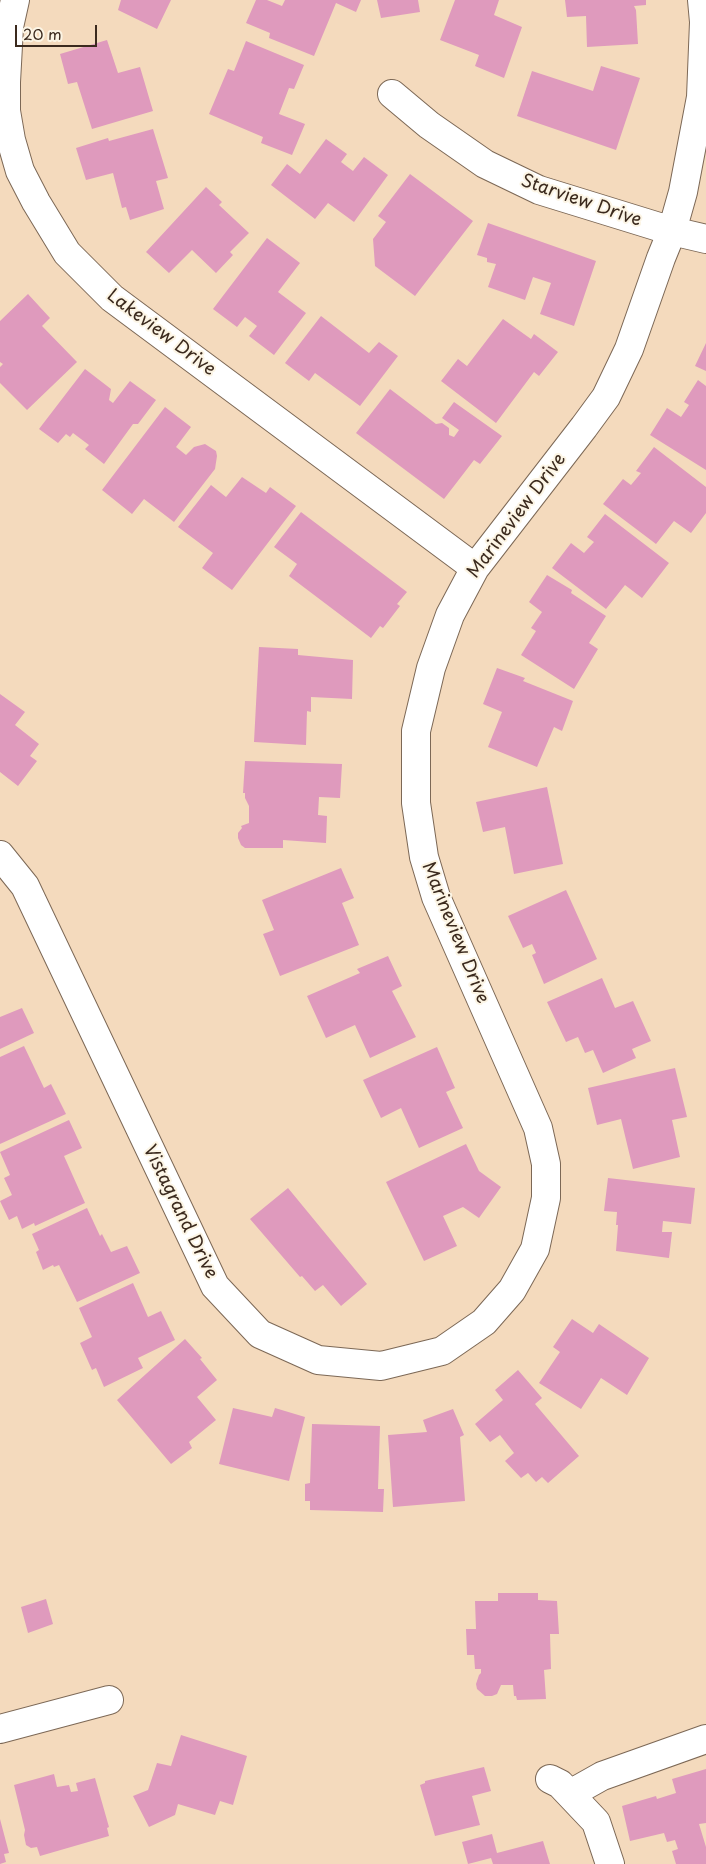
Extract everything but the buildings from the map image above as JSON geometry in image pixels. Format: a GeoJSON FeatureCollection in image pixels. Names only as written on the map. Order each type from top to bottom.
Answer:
{"type":"FeatureCollection","features":[{"type":"Feature","properties":{"kind":"street","name":"Lakeview Drive"},"geometry":{"type":"LineString","coordinates":[[15,0],[9,27],[6,82],[6,111],[10,140],[20,171],[36,202],[67,253],[112,298],[475,568]]}},
{"type":"Feature","properties":{"kind":"street","name":"Marineview Drive"},"geometry":{"type":"LineString","coordinates":[[512,1290],[535,1249],[546,1198],[546,1164],[538,1128],[436,897],[424,857],[416,803],[416,731],[430,668],[450,615],[475,568],[606,397],[629,349],[672,231],[683,192],[701,97],[704,22],[702,0]]}},
{"type":"Feature","properties":{"kind":"street","name":"Starview Drive"},"geometry":{"type":"LineString","coordinates":[[392,94],[429,125],[485,164],[539,190],[672,231],[706,239]]}},
{"type":"Feature","properties":{"kind":"street","name":"Vistagrand Drive"},"geometry":{"type":"LineString","coordinates":[[0,855],[25,886],[214,1286],[260,1334],[318,1360],[381,1366],[442,1351],[484,1322],[512,1290]]}},
{"type":"Feature","properties":{"kind":"street"},"geometry":{"type":"LineString","coordinates":[[0,1729],[109,1700]]}},
{"type":"Feature","properties":{"kind":"street"},"geometry":{"type":"LineString","coordinates":[[610,1864],[596,1822],[560,1786],[602,1776],[706,1739]]}}]}
